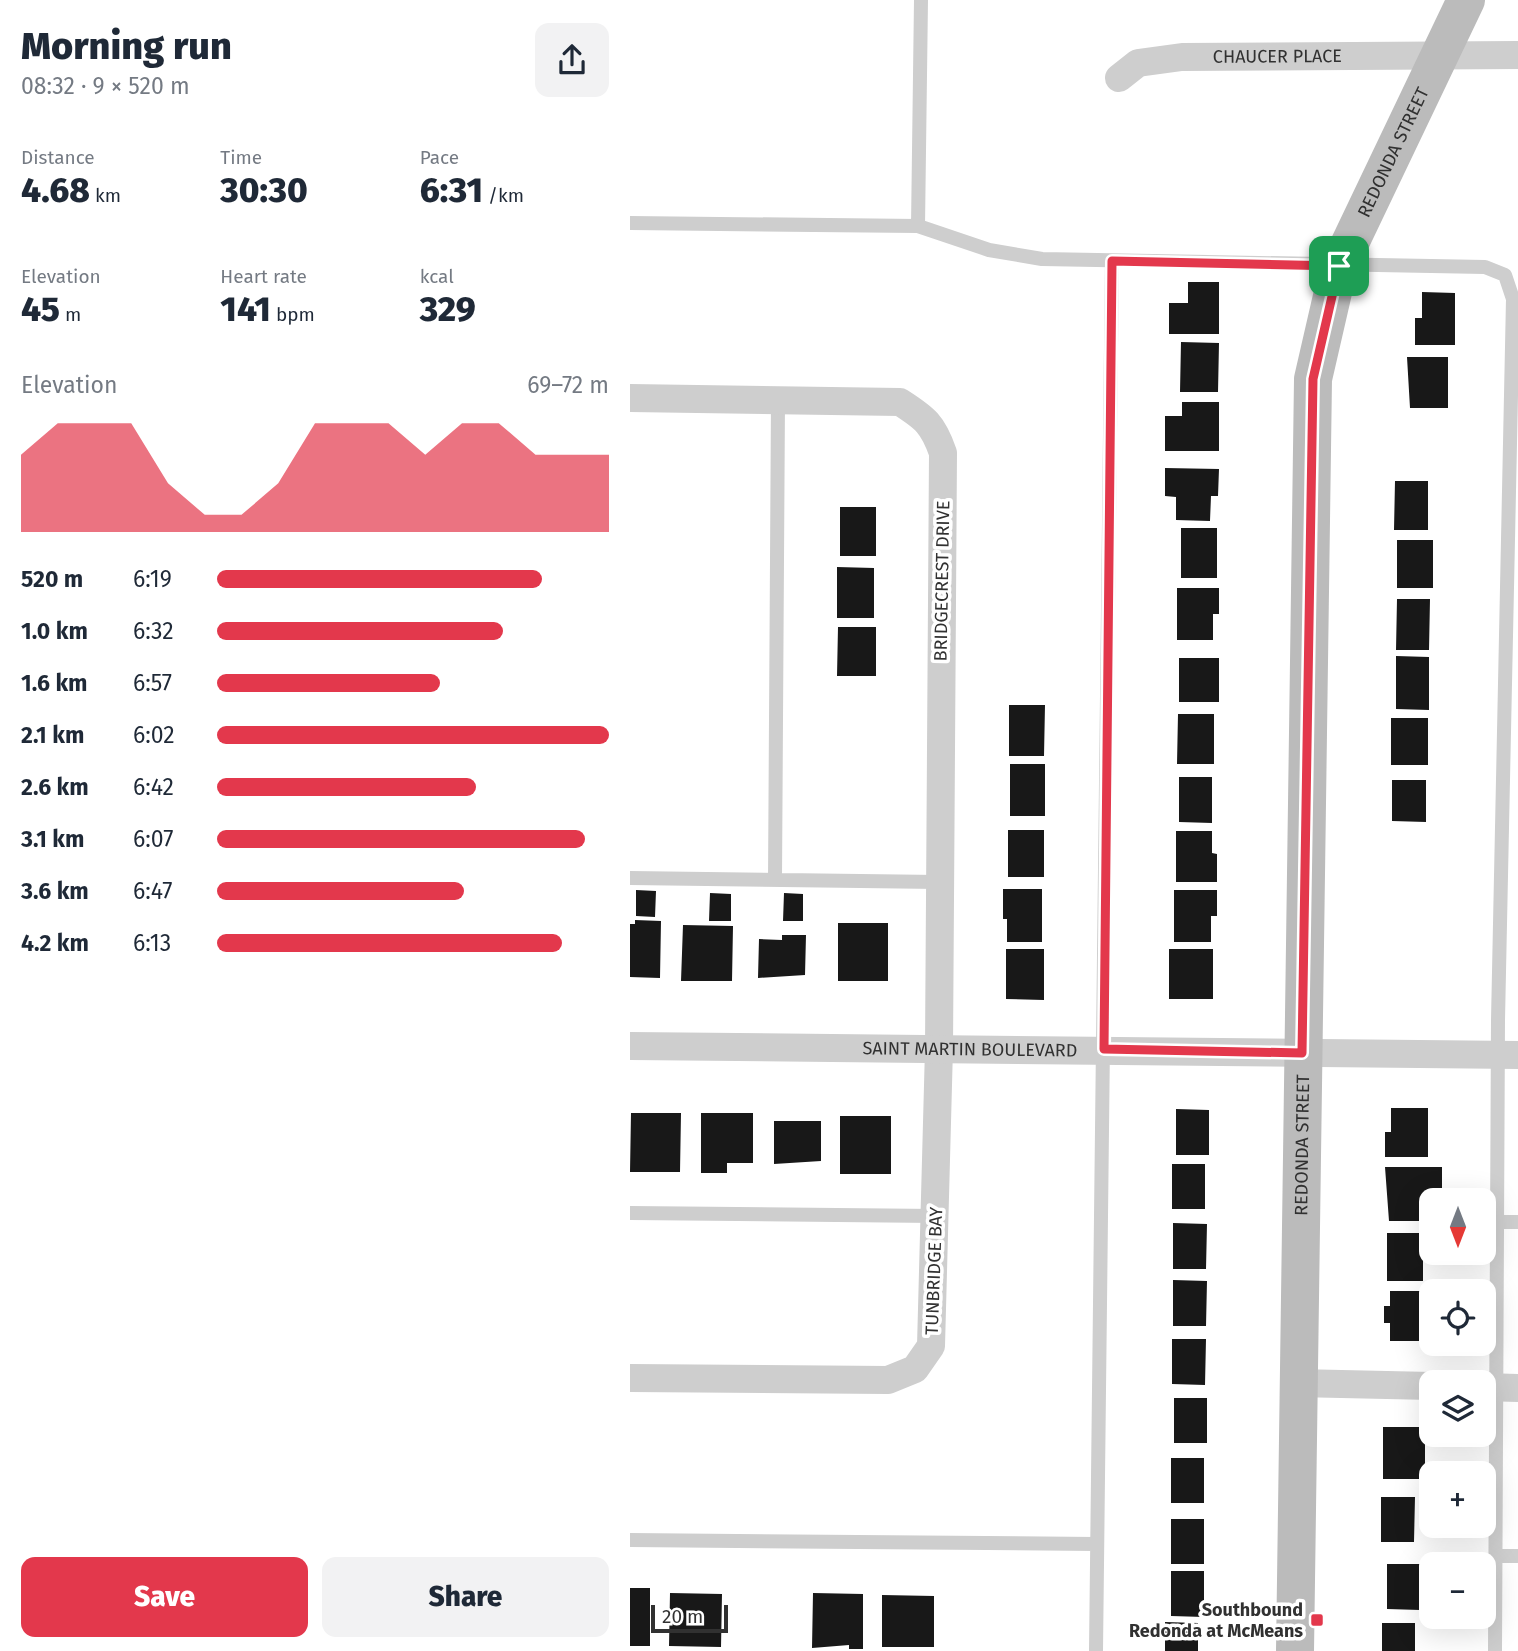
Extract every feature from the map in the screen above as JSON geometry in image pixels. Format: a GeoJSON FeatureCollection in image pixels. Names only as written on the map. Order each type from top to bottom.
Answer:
{"type":"FeatureCollection","features":[{"type":"Feature","properties":{"kind":"street","name":"REDONDA STREET"},"geometry":{"type":"LineString","coordinates":[[1294,1651],[1313,379],[1339,266],[1466,0]]}},
{"type":"Feature","properties":{"kind":"street","name":"CHAUCER PLACE"},"geometry":{"type":"LineString","coordinates":[[1119,78],[1138,63],[1182,57],[1518,55]]}},
{"type":"Feature","properties":{"kind":"street","name":"BRIDGECREST DRIVE"},"geometry":{"type":"LineString","coordinates":[[630,398],[900,401],[924,417],[936,431],[943,453],[939,1048]]}},
{"type":"Feature","properties":{"kind":"street","name":"SAINT MARTIN BOULEVARD"},"geometry":{"type":"LineString","coordinates":[[630,1046],[1509,1055]]}},
{"type":"Feature","properties":{"kind":"street","name":"TUNBRIDGE BAY"},"geometry":{"type":"LineString","coordinates":[[630,1378],[888,1380],[915,1369],[932,1346],[939,1048]]}},
{"type":"Feature","properties":{"kind":"street"},"geometry":{"type":"LineString","coordinates":[[1296,1383],[1419,1386]]}},
{"type":"Feature","properties":{"kind":"lane"},"geometry":{"type":"LineString","coordinates":[[918,226],[921,0]]}},
{"type":"Feature","properties":{"kind":"lane"},"geometry":{"type":"LineString","coordinates":[[630,223],[918,226],[953,240],[1042,259],[1485,267],[1505,275],[1513,299],[1509,1055],[1500,1222],[1496,1556],[1518,1556]]}},
{"type":"Feature","properties":{"kind":"lane"},"geometry":{"type":"LineString","coordinates":[[1096,1651],[1112,261]]}},
{"type":"Feature","properties":{"kind":"lane"},"geometry":{"type":"LineString","coordinates":[[775,880],[778,400]]}},
{"type":"Feature","properties":{"kind":"lane"},"geometry":{"type":"LineString","coordinates":[[630,878],[939,882]]}},
{"type":"Feature","properties":{"kind":"lane"},"geometry":{"type":"LineString","coordinates":[[630,1213],[937,1216]]}},
{"type":"Feature","properties":{"kind":"lane"},"geometry":{"type":"LineString","coordinates":[[1500,1222],[1518,1222]]}},
{"type":"Feature","properties":{"kind":"lane"},"geometry":{"type":"LineString","coordinates":[[630,1540],[1096,1544]]}},
{"type":"Feature","properties":{"kind":"lane"},"geometry":{"type":"LineString","coordinates":[[1495,1629],[1495,1651]]}},
{"type":"Feature","properties":{"kind":"building"},"geometry":{"type":"Polygon","coordinates":[[[1188,282],[1219,282],[1219,334],[1169,334],[1169,303],[1188,303],[1188,282]]]}},
{"type":"Feature","properties":{"kind":"building"},"geometry":{"type":"Polygon","coordinates":[[[1422,292],[1455,293],[1455,345],[1415,345],[1415,318],[1422,318],[1422,292]]]}},
{"type":"Feature","properties":{"kind":"building"},"geometry":{"type":"Polygon","coordinates":[[[1181,342],[1219,343],[1218,392],[1180,392],[1181,342]]]}},
{"type":"Feature","properties":{"kind":"building"},"geometry":{"type":"Polygon","coordinates":[[[1407,357],[1448,357],[1448,408],[1410,408],[1407,357]]]}},
{"type":"Feature","properties":{"kind":"building"},"geometry":{"type":"Polygon","coordinates":[[[1182,402],[1219,402],[1219,451],[1165,451],[1165,416],[1182,416],[1182,402]]]}},
{"type":"Feature","properties":{"kind":"building"},"geometry":{"type":"Polygon","coordinates":[[[1165,468],[1219,469],[1218,496],[1211,496],[1210,521],[1176,520],[1176,497],[1165,496],[1165,468]]]}},
{"type":"Feature","properties":{"kind":"building"},"geometry":{"type":"Polygon","coordinates":[[[1395,481],[1428,481],[1428,530],[1394,530],[1395,481]]]}},
{"type":"Feature","properties":{"kind":"building"},"geometry":{"type":"Polygon","coordinates":[[[840,507],[876,507],[876,556],[840,556],[840,507]]]}},
{"type":"Feature","properties":{"kind":"building"},"geometry":{"type":"Polygon","coordinates":[[[1181,528],[1217,528],[1217,578],[1181,578],[1181,528]]]}},
{"type":"Feature","properties":{"kind":"building"},"geometry":{"type":"Polygon","coordinates":[[[1397,540],[1433,540],[1433,588],[1397,588],[1397,540]]]}},
{"type":"Feature","properties":{"kind":"building"},"geometry":{"type":"Polygon","coordinates":[[[837,567],[874,568],[874,618],[837,618],[837,567]]]}},
{"type":"Feature","properties":{"kind":"building"},"geometry":{"type":"Polygon","coordinates":[[[1177,588],[1219,588],[1219,614],[1213,614],[1213,640],[1177,640],[1177,588]]]}},
{"type":"Feature","properties":{"kind":"building"},"geometry":{"type":"Polygon","coordinates":[[[1397,599],[1430,599],[1429,650],[1396,650],[1397,599]]]}},
{"type":"Feature","properties":{"kind":"building"},"geometry":{"type":"Polygon","coordinates":[[[838,627],[876,627],[876,676],[837,676],[838,627]]]}},
{"type":"Feature","properties":{"kind":"building"},"geometry":{"type":"Polygon","coordinates":[[[1396,656],[1429,657],[1429,710],[1396,709],[1396,656]]]}},
{"type":"Feature","properties":{"kind":"building"},"geometry":{"type":"Polygon","coordinates":[[[1179,658],[1219,658],[1219,702],[1179,702],[1179,658]]]}},
{"type":"Feature","properties":{"kind":"building"},"geometry":{"type":"Polygon","coordinates":[[[1009,705],[1045,705],[1044,756],[1009,756],[1009,705]]]}},
{"type":"Feature","properties":{"kind":"building"},"geometry":{"type":"Polygon","coordinates":[[[1178,714],[1214,714],[1214,764],[1177,764],[1178,714]]]}},
{"type":"Feature","properties":{"kind":"building"},"geometry":{"type":"Polygon","coordinates":[[[1391,718],[1428,718],[1428,765],[1391,765],[1391,718]]]}},
{"type":"Feature","properties":{"kind":"building"},"geometry":{"type":"Polygon","coordinates":[[[1010,764],[1045,764],[1045,816],[1010,816],[1010,764]]]}},
{"type":"Feature","properties":{"kind":"building"},"geometry":{"type":"Polygon","coordinates":[[[1179,777],[1212,777],[1212,823],[1179,822],[1179,777]]]}},
{"type":"Feature","properties":{"kind":"building"},"geometry":{"type":"Polygon","coordinates":[[[1392,780],[1426,780],[1426,822],[1392,821],[1392,780]]]}},
{"type":"Feature","properties":{"kind":"building"},"geometry":{"type":"Polygon","coordinates":[[[1008,830],[1044,830],[1044,877],[1008,877],[1008,830]]]}},
{"type":"Feature","properties":{"kind":"building"},"geometry":{"type":"Polygon","coordinates":[[[1176,831],[1212,831],[1212,853],[1217,854],[1217,882],[1176,882],[1176,831]]]}},
{"type":"Feature","properties":{"kind":"building"},"geometry":{"type":"Polygon","coordinates":[[[1003,889],[1042,889],[1042,942],[1007,942],[1007,919],[1003,919],[1003,889]]]}},
{"type":"Feature","properties":{"kind":"building"},"geometry":{"type":"Polygon","coordinates":[[[636,890],[656,891],[655,917],[636,916],[636,890]]]}},
{"type":"Feature","properties":{"kind":"building"},"geometry":{"type":"Polygon","coordinates":[[[1174,890],[1217,890],[1217,916],[1211,916],[1211,942],[1174,942],[1174,890]]]}},
{"type":"Feature","properties":{"kind":"building"},"geometry":{"type":"Polygon","coordinates":[[[710,893],[731,894],[731,921],[709,921],[710,893]]]}},
{"type":"Feature","properties":{"kind":"building"},"geometry":{"type":"Polygon","coordinates":[[[784,893],[803,894],[803,921],[783,921],[784,893]]]}},
{"type":"Feature","properties":{"kind":"building"},"geometry":{"type":"Polygon","coordinates":[[[635,920],[661,921],[660,978],[630,977],[630,924],[635,924],[635,920]]]}},
{"type":"Feature","properties":{"kind":"building"},"geometry":{"type":"Polygon","coordinates":[[[838,923],[888,923],[888,981],[838,981],[838,923]]]}},
{"type":"Feature","properties":{"kind":"building"},"geometry":{"type":"Polygon","coordinates":[[[683,925],[733,926],[732,981],[681,981],[683,925]]]}},
{"type":"Feature","properties":{"kind":"building"},"geometry":{"type":"Polygon","coordinates":[[[782,935],[806,935],[805,975],[758,978],[759,939],[782,940],[782,935]]]}},
{"type":"Feature","properties":{"kind":"building"},"geometry":{"type":"Polygon","coordinates":[[[1006,949],[1044,949],[1044,1000],[1006,999],[1006,949]]]}},
{"type":"Feature","properties":{"kind":"building"},"geometry":{"type":"Polygon","coordinates":[[[1169,949],[1213,949],[1213,999],[1169,999],[1169,949]]]}},
{"type":"Feature","properties":{"kind":"building"},"geometry":{"type":"Polygon","coordinates":[[[1391,1108],[1428,1108],[1428,1157],[1385,1157],[1385,1132],[1391,1132],[1391,1108]]]}},
{"type":"Feature","properties":{"kind":"building"},"geometry":{"type":"Polygon","coordinates":[[[1176,1109],[1209,1110],[1209,1155],[1176,1155],[1176,1109]]]}},
{"type":"Feature","properties":{"kind":"building"},"geometry":{"type":"Polygon","coordinates":[[[631,1113],[681,1113],[680,1172],[630,1172],[631,1113]]]}},
{"type":"Feature","properties":{"kind":"building"},"geometry":{"type":"Polygon","coordinates":[[[701,1113],[753,1113],[753,1163],[727,1163],[727,1173],[701,1173],[701,1113]]]}},
{"type":"Feature","properties":{"kind":"building"},"geometry":{"type":"Polygon","coordinates":[[[840,1116],[891,1116],[891,1174],[840,1174],[840,1116]]]}},
{"type":"Feature","properties":{"kind":"building"},"geometry":{"type":"Polygon","coordinates":[[[774,1121],[821,1121],[821,1161],[774,1164],[774,1121]]]}},
{"type":"Feature","properties":{"kind":"building"},"geometry":{"type":"Polygon","coordinates":[[[1172,1164],[1205,1164],[1205,1209],[1172,1209],[1172,1164]]]}},
{"type":"Feature","properties":{"kind":"building"},"geometry":{"type":"Polygon","coordinates":[[[1385,1167],[1442,1167],[1442,1188],[1419,1188],[1419,1221],[1389,1221],[1385,1167]]]}},
{"type":"Feature","properties":{"kind":"building"},"geometry":{"type":"Polygon","coordinates":[[[1173,1223],[1207,1224],[1206,1269],[1173,1269],[1173,1223]]]}},
{"type":"Feature","properties":{"kind":"building"},"geometry":{"type":"Polygon","coordinates":[[[1387,1233],[1419,1233],[1419,1265],[1423,1265],[1423,1279],[1387,1281],[1387,1233]]]}},
{"type":"Feature","properties":{"kind":"building"},"geometry":{"type":"Polygon","coordinates":[[[1173,1280],[1207,1281],[1206,1326],[1173,1326],[1173,1280]]]}},
{"type":"Feature","properties":{"kind":"building"},"geometry":{"type":"Polygon","coordinates":[[[1390,1291],[1419,1291],[1419,1341],[1390,1341],[1390,1323],[1384,1323],[1384,1306],[1390,1306],[1390,1291]]]}},
{"type":"Feature","properties":{"kind":"building"},"geometry":{"type":"Polygon","coordinates":[[[1172,1339],[1206,1339],[1205,1385],[1172,1384],[1172,1339]]]}},
{"type":"Feature","properties":{"kind":"building"},"geometry":{"type":"Polygon","coordinates":[[[1174,1398],[1207,1398],[1207,1443],[1174,1443],[1174,1398]]]}},
{"type":"Feature","properties":{"kind":"building"},"geometry":{"type":"Polygon","coordinates":[[[1383,1427],[1419,1427],[1419,1447],[1425,1447],[1425,1461],[1419,1461],[1419,1479],[1383,1479],[1383,1427]]]}},
{"type":"Feature","properties":{"kind":"building"},"geometry":{"type":"Polygon","coordinates":[[[1171,1458],[1204,1458],[1204,1503],[1171,1503],[1171,1458]]]}},
{"type":"Feature","properties":{"kind":"building"},"geometry":{"type":"Polygon","coordinates":[[[1381,1497],[1415,1497],[1414,1542],[1381,1542],[1381,1497]]]}},
{"type":"Feature","properties":{"kind":"building"},"geometry":{"type":"Polygon","coordinates":[[[1171,1519],[1204,1519],[1204,1564],[1171,1564],[1171,1519]]]}},
{"type":"Feature","properties":{"kind":"building"},"geometry":{"type":"Polygon","coordinates":[[[1387,1564],[1419,1564],[1419,1610],[1387,1609],[1387,1564]]]}},
{"type":"Feature","properties":{"kind":"building"},"geometry":{"type":"Polygon","coordinates":[[[1171,1571],[1204,1571],[1204,1617],[1171,1616],[1171,1571]]]}},
{"type":"Feature","properties":{"kind":"building"},"geometry":{"type":"Polygon","coordinates":[[[630,1588],[650,1588],[650,1646],[630,1646],[630,1588]]]}},
{"type":"Feature","properties":{"kind":"building"},"geometry":{"type":"Polygon","coordinates":[[[670,1593],[722,1594],[721,1647],[669,1646],[670,1593]]]}},
{"type":"Feature","properties":{"kind":"building"},"geometry":{"type":"Polygon","coordinates":[[[813,1593],[863,1594],[863,1649],[849,1649],[849,1645],[812,1648],[813,1593]]]}},
{"type":"Feature","properties":{"kind":"building"},"geometry":{"type":"Polygon","coordinates":[[[882,1595],[934,1596],[934,1647],[882,1647],[882,1595]]]}},
{"type":"Feature","properties":{"kind":"building"},"geometry":{"type":"Polygon","coordinates":[[[1165,1622],[1198,1623],[1198,1651],[1165,1651],[1165,1622]]]}},
{"type":"Feature","properties":{"kind":"building"},"geometry":{"type":"Polygon","coordinates":[[[1382,1623],[1415,1623],[1415,1651],[1382,1651],[1382,1623]]]}},
{"type":"Feature","properties":{"kind":"place","name":"Southbound Redonda at McMeans"},"geometry":{"type":"Point","coordinates":[1317,1620]}},
{"type":"Feature","properties":{"kind":"route"},"geometry":{"type":"LineString","coordinates":[[1112,261],[1339,266],[1313,379],[1302,1053],[1104,1049],[1112,261]]}}]}
